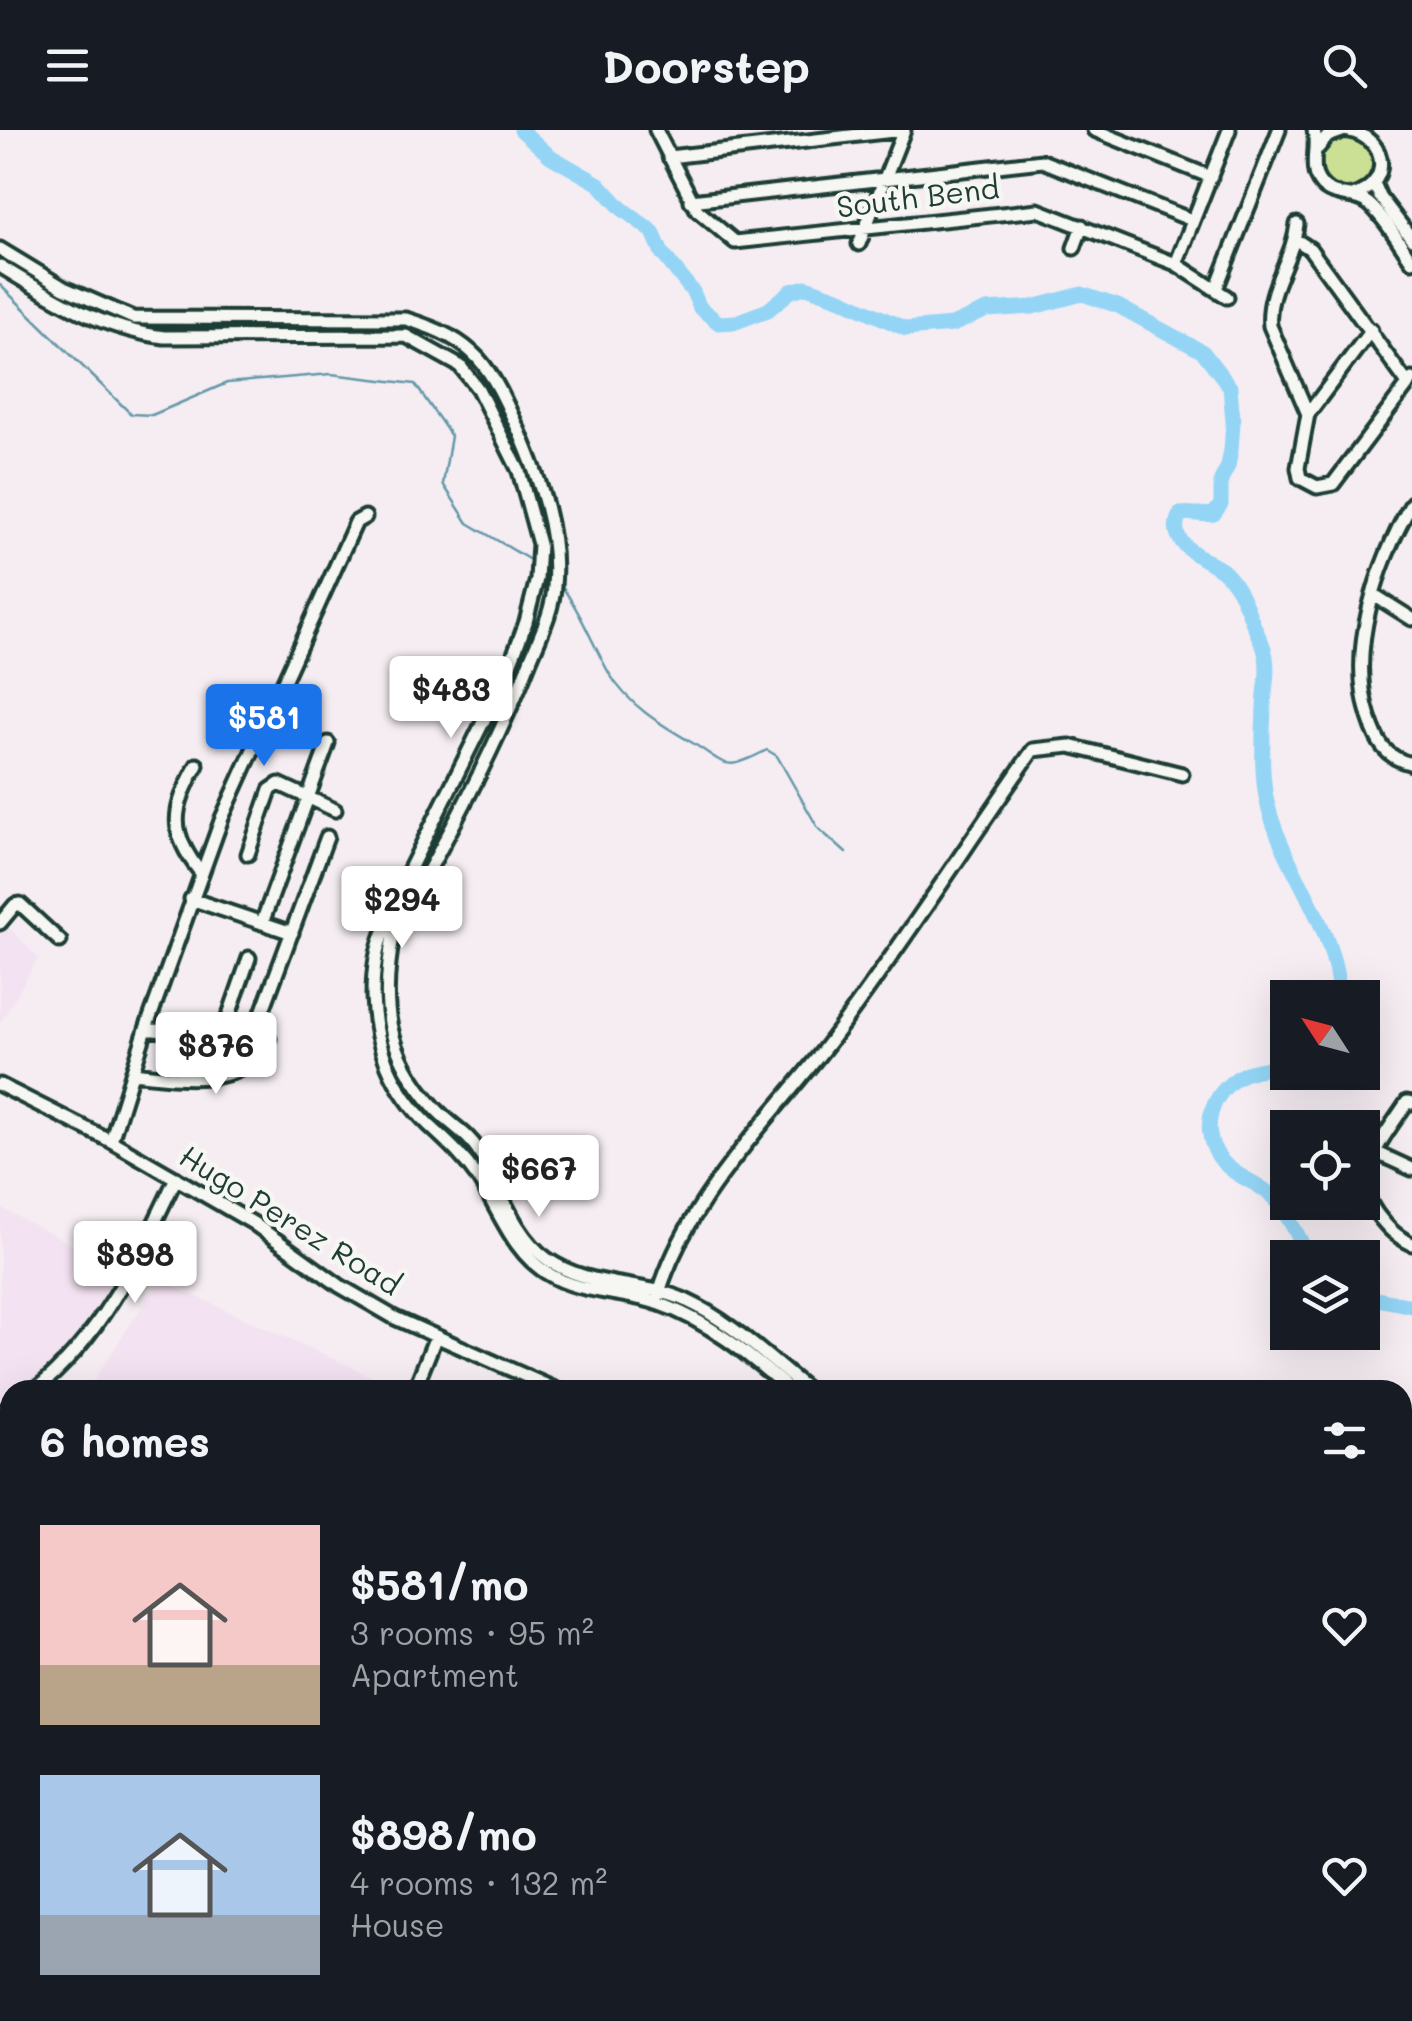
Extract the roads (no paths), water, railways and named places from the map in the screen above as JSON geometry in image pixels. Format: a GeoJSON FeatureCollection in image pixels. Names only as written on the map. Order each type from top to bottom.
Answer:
{"type":"FeatureCollection","features":[{"type":"Feature","properties":{"kind":"street","name":"South Bend"},"geometry":{"type":"LineString","coordinates":[[656,130],[691,201],[727,238],[742,244],[1029,210],[1046,212],[1176,264],[1222,293],[1280,130]]}},
{"type":"Feature","properties":{"kind":"street"},"geometry":{"type":"LineString","coordinates":[[669,157],[903,130],[859,244]]}},
{"type":"Feature","properties":{"kind":"street"},"geometry":{"type":"LineString","coordinates":[[1094,130],[1211,176]]}},
{"type":"Feature","properties":{"kind":"street"},"geometry":{"type":"LineString","coordinates":[[1314,130],[1318,148],[1314,166],[1320,183],[1336,195],[1353,196],[1370,205],[1412,261]]}},
{"type":"Feature","properties":{"kind":"street"},"geometry":{"type":"LineString","coordinates":[[1318,148],[1328,136],[1341,130],[1363,134],[1376,146],[1380,162],[1374,183],[1412,239]]}},
{"type":"Feature","properties":{"kind":"street"},"geometry":{"type":"LineString","coordinates":[[1176,264],[1225,131]]}},
{"type":"Feature","properties":{"kind":"street"},"geometry":{"type":"LineString","coordinates":[[691,201],[1042,161],[1192,220]]}},
{"type":"Feature","properties":{"kind":"street"},"geometry":{"type":"LineString","coordinates":[[1353,196],[1374,183]]}},
{"type":"Feature","properties":{"kind":"street"},"geometry":{"type":"LineString","coordinates":[[1297,224],[1268,311],[1270,326],[1308,414]]}},
{"type":"Feature","properties":{"kind":"street"},"geometry":{"type":"LineString","coordinates":[[1074,248],[1082,226]]}},
{"type":"Feature","properties":{"kind":"street"},"geometry":{"type":"LineString","coordinates":[[1295,239],[1310,249],[1371,330],[1410,382],[1341,476],[1325,487],[1308,484],[1300,478],[1298,468],[1308,414],[1371,330]]}},
{"type":"Feature","properties":{"kind":"street"},"geometry":{"type":"LineString","coordinates":[[0,249],[64,288],[132,318],[406,318],[444,330],[471,349],[495,379],[536,471],[555,543],[554,590],[529,665],[500,730],[400,928],[390,930]]}},
{"type":"Feature","properties":{"kind":"street"},"geometry":{"type":"LineString","coordinates":[[0,266],[73,309],[130,333],[164,337],[406,336],[460,366],[478,389],[519,472],[539,544],[538,580],[505,678],[382,919],[390,930]]}},
{"type":"Feature","properties":{"kind":"street"},"geometry":{"type":"LineString","coordinates":[[1412,503],[1399,526],[1364,626],[1362,698],[1378,744],[1396,761],[1412,764]]}},
{"type":"Feature","properties":{"kind":"street"},"geometry":{"type":"LineString","coordinates":[[111,1141],[191,899],[235,786],[356,522],[365,517]]}},
{"type":"Feature","properties":{"kind":"street"},"geometry":{"type":"LineString","coordinates":[[1374,595],[1412,619]]}},
{"type":"Feature","properties":{"kind":"street"},"geometry":{"type":"LineString","coordinates":[[262,923],[328,743]]}},
{"type":"Feature","properties":{"kind":"street"},"geometry":{"type":"LineString","coordinates":[[658,1297],[695,1214],[760,1124],[827,1044],[1033,750],[1070,746],[1182,774]]}},
{"type":"Feature","properties":{"kind":"street"},"geometry":{"type":"LineString","coordinates":[[197,765],[176,816],[176,832],[201,873]]}},
{"type":"Feature","properties":{"kind":"street"},"geometry":{"type":"LineString","coordinates":[[248,854],[270,790],[279,784],[335,810]]}},
{"type":"Feature","properties":{"kind":"street"},"geometry":{"type":"LineString","coordinates":[[146,1028],[250,1045],[326,837]]}},
{"type":"Feature","properties":{"kind":"street"},"geometry":{"type":"LineString","coordinates":[[191,899],[292,933]]}},
{"type":"Feature","properties":{"kind":"street"},"geometry":{"type":"LineString","coordinates":[[0,923],[15,904],[20,904],[60,941]]}},
{"type":"Feature","properties":{"kind":"street"},"geometry":{"type":"LineString","coordinates":[[389,911],[399,913],[402,919]]}},
{"type":"Feature","properties":{"kind":"street"},"geometry":{"type":"LineString","coordinates":[[390,930],[373,977],[374,1020],[380,1050],[400,1090],[428,1124],[457,1149],[482,1184],[515,1243],[549,1274],[588,1289],[697,1306],[736,1330],[796,1380]]}},
{"type":"Feature","properties":{"kind":"street"},"geometry":{"type":"LineString","coordinates":[[221,1038],[249,958]]}},
{"type":"Feature","properties":{"kind":"street"},"geometry":{"type":"LineString","coordinates":[[132,1073],[174,1078],[215,1076],[246,1066],[270,1038]]}},
{"type":"Feature","properties":{"kind":"street","name":"Hugo Perez Road"},"geometry":{"type":"LineString","coordinates":[[0,1085],[111,1141],[253,1223],[340,1286],[394,1318],[535,1380]]}},
{"type":"Feature","properties":{"kind":"street"},"geometry":{"type":"LineString","coordinates":[[1380,1144],[1407,1102],[1412,1103]]}},
{"type":"Feature","properties":{"kind":"street"},"geometry":{"type":"LineString","coordinates":[[1380,1154],[1412,1169]]}},
{"type":"Feature","properties":{"kind":"street"},"geometry":{"type":"LineString","coordinates":[[48,1380],[60,1370],[122,1288],[176,1178]]}},
{"type":"Feature","properties":{"kind":"street"},"geometry":{"type":"LineString","coordinates":[[1380,1218],[1394,1236],[1412,1244]]}},
{"type":"Feature","properties":{"kind":"street"},"geometry":{"type":"LineString","coordinates":[[658,1297],[752,1357],[778,1380]]}},
{"type":"Feature","properties":{"kind":"street"},"geometry":{"type":"LineString","coordinates":[[418,1380],[436,1336]]}},
{"type":"Feature","properties":{"kind":"waterway"},"geometry":{"type":"LineString","coordinates":[[521,130],[550,156],[599,184],[621,208],[653,232],[662,253],[693,292],[700,308],[719,323],[736,322],[768,310],[791,291],[806,287],[906,329],[952,325],[987,310],[1033,307],[1082,294],[1118,306],[1203,352],[1230,387],[1231,450],[1221,480],[1221,504],[1214,514],[1180,514],[1177,533],[1187,548],[1232,580],[1264,647],[1265,794],[1286,854],[1320,923],[1337,980]]}},
{"type":"Feature","properties":{"kind":"waterway"},"geometry":{"type":"LineString","coordinates":[[0,285],[131,414],[152,415],[227,383],[331,374],[415,384],[451,436],[443,484],[468,523],[535,563]]}},
{"type":"Feature","properties":{"kind":"waterway"},"geometry":{"type":"LineString","coordinates":[[560,584],[609,673],[635,704],[720,761],[734,764],[767,750],[777,756],[818,828],[846,853]]}},
{"type":"Feature","properties":{"kind":"waterway"},"geometry":{"type":"LineString","coordinates":[[1270,1068],[1242,1075],[1222,1092],[1211,1114],[1210,1138],[1228,1167],[1273,1197],[1300,1240]]}},
{"type":"Feature","properties":{"kind":"waterway"},"geometry":{"type":"LineString","coordinates":[[1380,1300],[1412,1306]]}}]}
